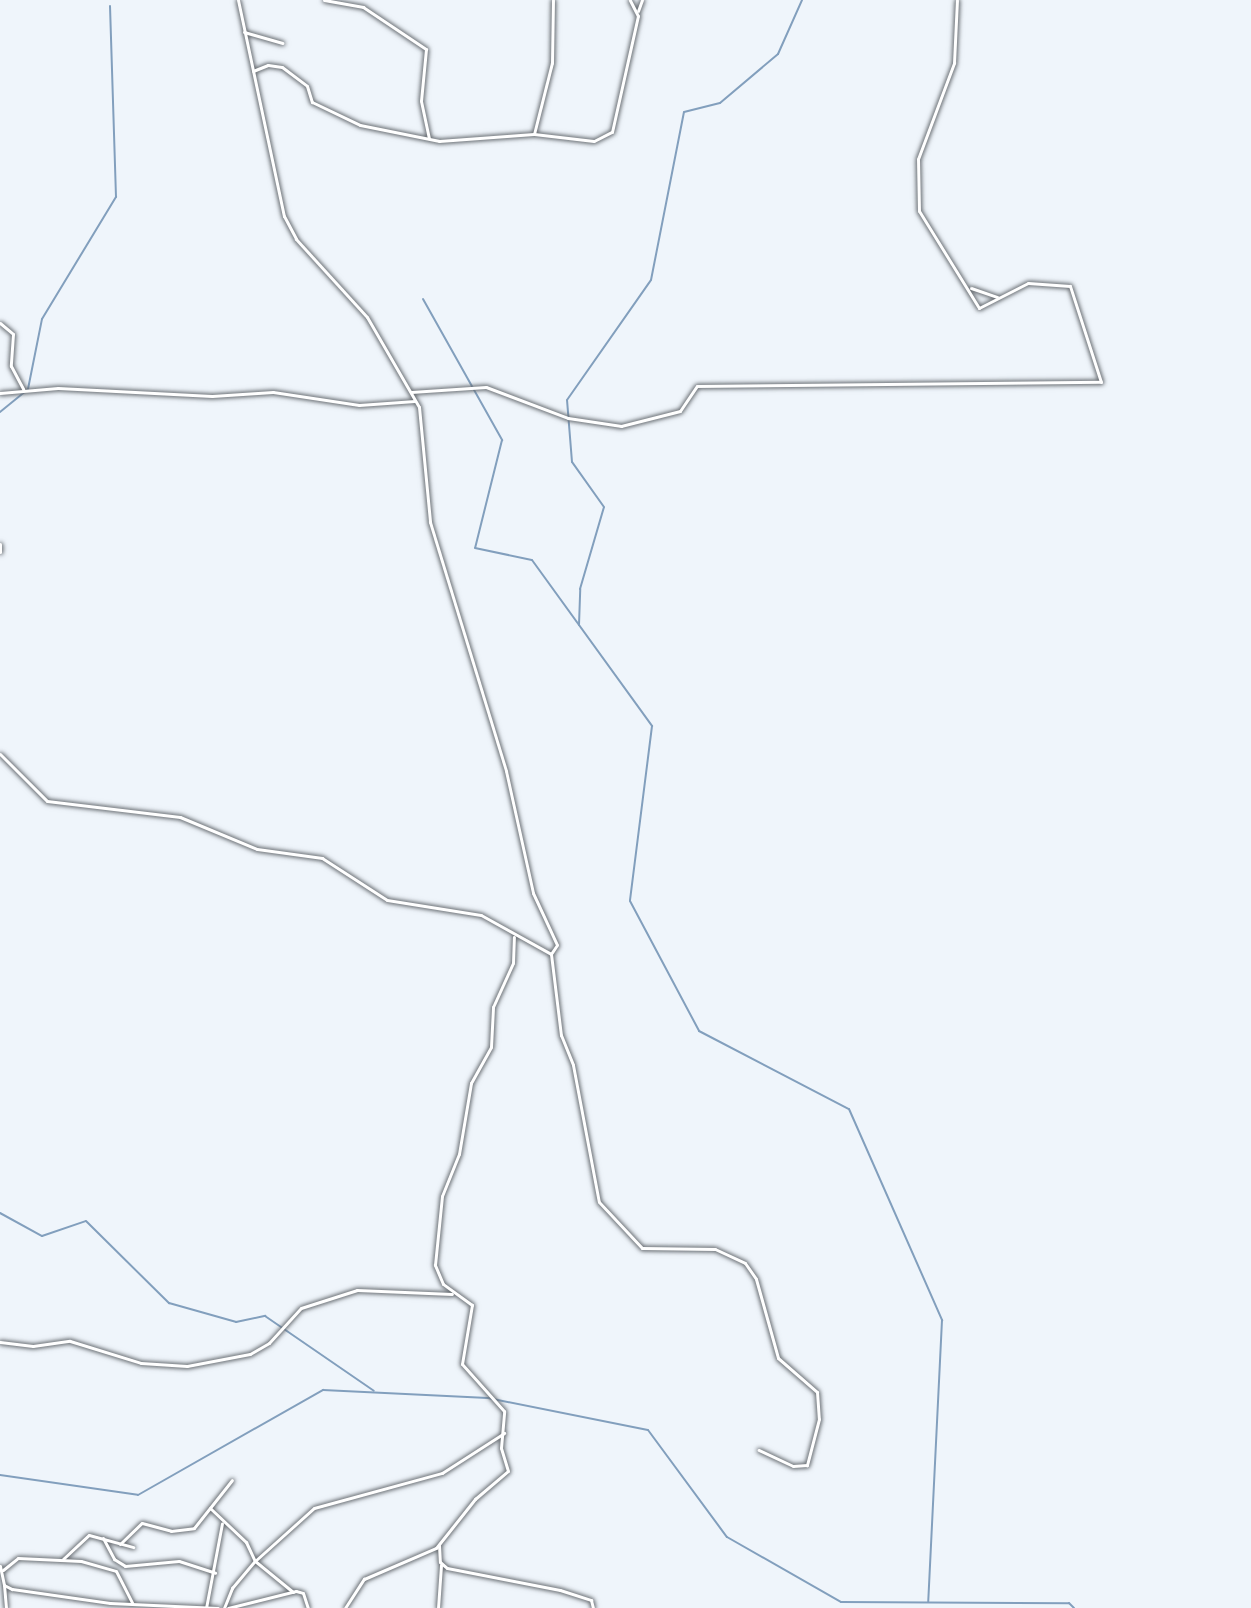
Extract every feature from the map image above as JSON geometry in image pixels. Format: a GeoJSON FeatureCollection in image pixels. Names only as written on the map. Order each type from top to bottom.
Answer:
{"type":"FeatureCollection","features":[{"type":"Feature","properties":{"kind":"street"},"geometry":{"type":"LineString","coordinates":[[238,0],[289,228],[367,317],[415,401],[430,522],[506,771],[533,893],[557,945],[551,954],[561,1035],[573,1065],[599,1202],[642,1248],[715,1249],[745,1263],[756,1279],[778,1358],[817,1392],[819,1419],[807,1465],[793,1466],[758,1450]]}},
{"type":"Feature","properties":{"kind":"street"},"geometry":{"type":"LineString","coordinates":[[324,0],[363,7],[426,49],[421,101],[429,138]]}},
{"type":"Feature","properties":{"kind":"street"},"geometry":{"type":"LineString","coordinates":[[534,134],[552,63],[553,0]]}},
{"type":"Feature","properties":{"kind":"street"},"geometry":{"type":"LineString","coordinates":[[630,0],[638,11]]}},
{"type":"Feature","properties":{"kind":"street"},"geometry":{"type":"LineString","coordinates":[[253,71],[282,67],[307,86],[315,104],[338,111],[360,125],[429,138],[534,134],[607,138],[622,102],[642,0]]}},
{"type":"Feature","properties":{"kind":"street"},"geometry":{"type":"LineString","coordinates":[[411,392],[486,387],[568,418],[621,426],[680,411],[697,386],[1101,382],[1067,284],[1028,283],[979,308],[972,303],[971,288],[921,217],[915,183],[918,159],[958,48],[957,0]]}},
{"type":"Feature","properties":{"kind":"street"},"geometry":{"type":"LineString","coordinates":[[244,32],[282,43]]}},
{"type":"Feature","properties":{"kind":"street"},"geometry":{"type":"LineString","coordinates":[[971,288],[1001,297]]}},
{"type":"Feature","properties":{"kind":"street"},"geometry":{"type":"LineString","coordinates":[[0,323],[13,334],[11,366],[23,389]]}},
{"type":"Feature","properties":{"kind":"street"},"geometry":{"type":"LineString","coordinates":[[0,393],[23,389],[212,396],[273,392],[359,405],[415,401]]}},
{"type":"Feature","properties":{"kind":"street"},"geometry":{"type":"LineString","coordinates":[[0,544],[0,552]]}},
{"type":"Feature","properties":{"kind":"street"},"geometry":{"type":"LineString","coordinates":[[0,754],[42,798],[58,805],[188,819],[257,849],[332,861],[403,906],[481,915],[514,937],[551,954]]}},
{"type":"Feature","properties":{"kind":"street"},"geometry":{"type":"LineString","coordinates":[[345,1608],[364,1579],[428,1554],[475,1499],[508,1471],[501,1448],[506,1418],[499,1402],[462,1364],[472,1305],[452,1294],[436,1272],[442,1196],[459,1154],[471,1083],[491,1047],[493,1007],[513,963],[514,937]]}},
{"type":"Feature","properties":{"kind":"street"},"geometry":{"type":"LineString","coordinates":[[0,1342],[33,1346],[70,1341],[141,1363],[187,1366],[250,1354],[269,1343],[301,1308],[357,1290],[452,1294]]}},
{"type":"Feature","properties":{"kind":"street"},"geometry":{"type":"LineString","coordinates":[[226,1608],[232,1588],[255,1561],[314,1508],[442,1473],[504,1433]]}},
{"type":"Feature","properties":{"kind":"street"},"geometry":{"type":"LineString","coordinates":[[120,1544],[142,1523],[190,1530],[232,1480]]}},
{"type":"Feature","properties":{"kind":"street"},"geometry":{"type":"LineString","coordinates":[[210,1508],[222,1523],[246,1542],[255,1561],[293,1592]]}},
{"type":"Feature","properties":{"kind":"street"},"geometry":{"type":"LineString","coordinates":[[206,1608],[222,1523]]}},
{"type":"Feature","properties":{"kind":"street"},"geometry":{"type":"LineString","coordinates":[[63,1559],[85,1535],[133,1547]]}},
{"type":"Feature","properties":{"kind":"street"},"geometry":{"type":"LineString","coordinates":[[103,1538],[114,1559],[125,1566],[179,1561],[215,1573]]}},
{"type":"Feature","properties":{"kind":"street"},"geometry":{"type":"LineString","coordinates":[[438,1608],[439,1544]]}},
{"type":"Feature","properties":{"kind":"street"},"geometry":{"type":"LineString","coordinates":[[6,1608],[2,1568],[18,1558],[63,1559],[116,1571],[133,1605]]}},
{"type":"Feature","properties":{"kind":"street"},"geometry":{"type":"LineString","coordinates":[[440,1562],[451,1569],[573,1593],[593,1601],[593,1608]]}},
{"type":"Feature","properties":{"kind":"street"},"geometry":{"type":"LineString","coordinates":[[4,1585],[133,1605],[218,1608]]}},
{"type":"Feature","properties":{"kind":"street"},"geometry":{"type":"LineString","coordinates":[[226,1608],[293,1592],[303,1593],[308,1608]]}},
{"type":"Feature","properties":{"kind":"waterway"},"geometry":{"type":"LineString","coordinates":[[579,625],[580,589],[604,507],[572,462],[567,400],[651,280],[684,112],[720,103],[778,54],[802,0]]}},
{"type":"Feature","properties":{"kind":"waterway"},"geometry":{"type":"LineString","coordinates":[[0,412],[28,389],[42,319],[116,197],[110,6]]}},
{"type":"Feature","properties":{"kind":"waterway"},"geometry":{"type":"LineString","coordinates":[[423,299],[502,440],[475,548],[532,560],[652,726],[630,901],[699,1031],[849,1109],[942,1320],[928,1602]]}},
{"type":"Feature","properties":{"kind":"waterway"},"geometry":{"type":"LineString","coordinates":[[0,1213],[42,1236],[86,1221],[169,1303],[236,1322],[265,1316],[374,1391]]}},
{"type":"Feature","properties":{"kind":"waterway"},"geometry":{"type":"LineString","coordinates":[[0,1475],[138,1495],[323,1390],[488,1398],[648,1430],[727,1537],[841,1602],[1069,1603],[1074,1608]]}}]}
